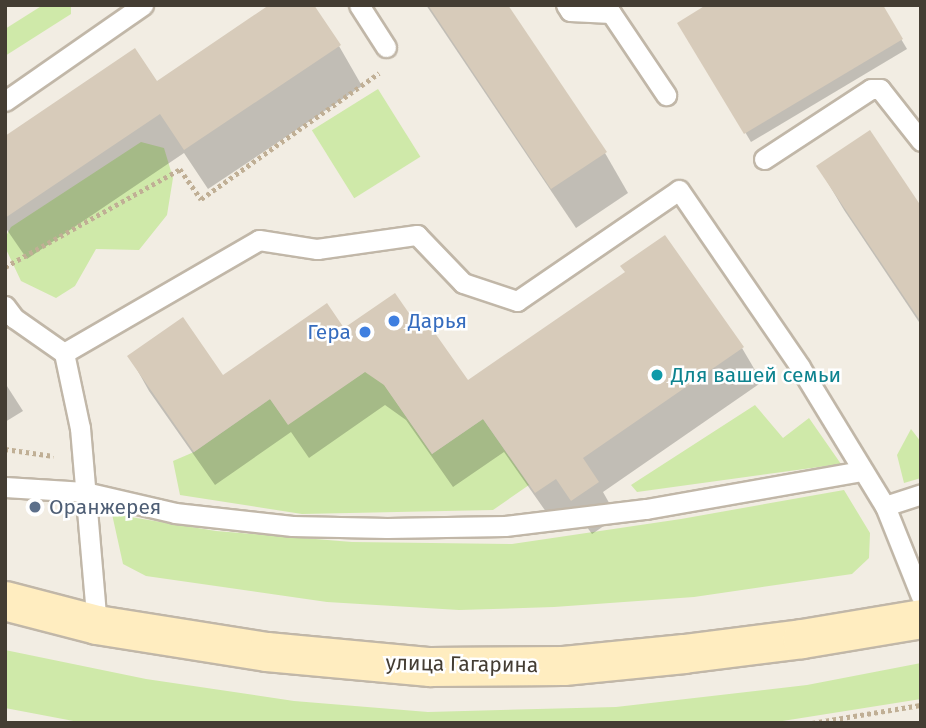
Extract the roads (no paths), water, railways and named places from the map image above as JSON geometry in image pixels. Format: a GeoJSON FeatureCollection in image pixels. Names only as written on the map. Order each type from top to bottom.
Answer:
{"type":"FeatureCollection","features":[{"type":"Feature","properties":{"kind":"main road","name":"улица Гагарина"},"geometry":{"type":"LineString","coordinates":[[5,601],[97,625],[267,652],[430,667],[564,666],[802,639],[921,619]]}},
{"type":"Feature","properties":{"kind":"lane"},"geometry":{"type":"LineString","coordinates":[[5,101],[143,5]]}},
{"type":"Feature","properties":{"kind":"lane"},"geometry":{"type":"LineString","coordinates":[[359,5],[386,47]]}},
{"type":"Feature","properties":{"kind":"lane"},"geometry":{"type":"LineString","coordinates":[[566,5],[570,11],[616,9],[666,95]]}},
{"type":"Feature","properties":{"kind":"lane"},"geometry":{"type":"LineString","coordinates":[[764,159],[871,89],[880,89],[921,141]]}},
{"type":"Feature","properties":{"kind":"lane"},"geometry":{"type":"LineString","coordinates":[[64,354],[260,240],[317,248],[416,235],[463,283],[517,301],[679,190],[800,367],[884,506],[921,596]]}},
{"type":"Feature","properties":{"kind":"lane"},"geometry":{"type":"LineString","coordinates":[[5,306],[14,318],[64,354],[80,428],[97,625]]}},
{"type":"Feature","properties":{"kind":"lane"},"geometry":{"type":"LineString","coordinates":[[5,487],[85,492],[174,513],[292,526],[505,526],[646,509],[861,471]]}},
{"type":"Feature","properties":{"kind":"lane"},"geometry":{"type":"LineString","coordinates":[[884,506],[921,494]]}},
{"type":"Feature","properties":{"kind":"place","name":"Дарья"},"geometry":{"type":"Point","coordinates":[394,321]}},
{"type":"Feature","properties":{"kind":"place","name":"Гера"},"geometry":{"type":"Point","coordinates":[365,332]}},
{"type":"Feature","properties":{"kind":"place","name":"Для вашей семьи"},"geometry":{"type":"Point","coordinates":[657,375]}},
{"type":"Feature","properties":{"kind":"place","name":"Оранжерея"},"geometry":{"type":"Point","coordinates":[35,507]}}]}
